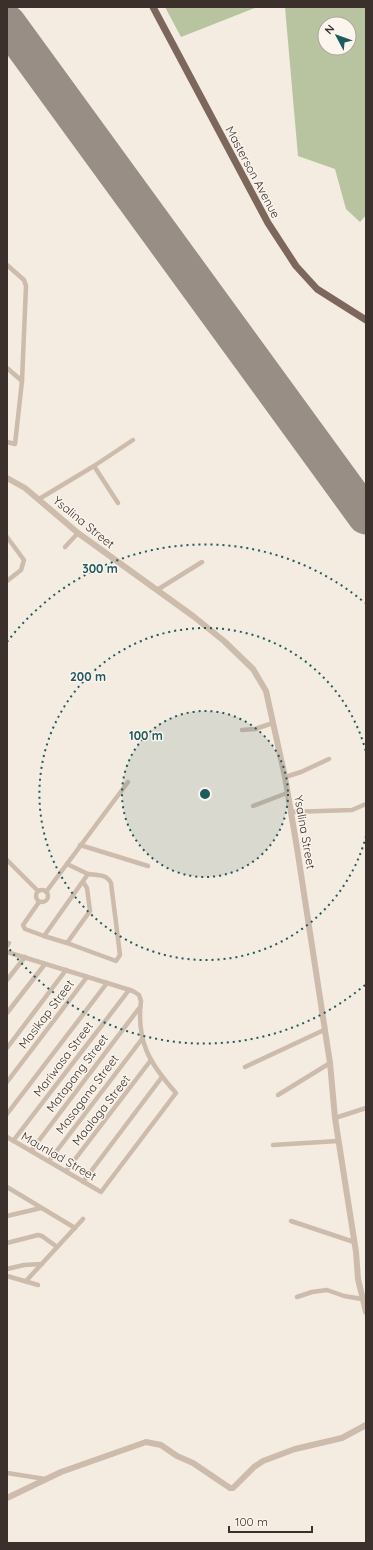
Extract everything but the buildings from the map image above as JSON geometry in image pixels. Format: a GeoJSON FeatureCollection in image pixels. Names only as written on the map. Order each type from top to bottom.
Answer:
{"type":"FeatureCollection","features":[{"type":"Feature","properties":{"kind":"main road","name":"Masterson Avenue"},"geometry":{"type":"LineString","coordinates":[[153,7],[268,223],[292,261],[318,289],[366,320]]}},
{"type":"Feature","properties":{"kind":"street"},"geometry":{"type":"LineString","coordinates":[[7,265],[24,280],[26,286],[22,381],[15,444],[7,442]]}},
{"type":"Feature","properties":{"kind":"street"},"geometry":{"type":"LineString","coordinates":[[7,368],[22,381]]}},
{"type":"Feature","properties":{"kind":"street"},"geometry":{"type":"LineString","coordinates":[[39,499],[94,466],[133,440]]}},
{"type":"Feature","properties":{"kind":"street"},"geometry":{"type":"LineString","coordinates":[[94,466],[118,503]]}},
{"type":"Feature","properties":{"kind":"street","name":"Ysalina Street"},"geometry":{"type":"LineString","coordinates":[[7,478],[19,484],[39,499],[78,533],[224,641],[253,668],[266,691],[288,793],[330,1062],[334,1118],[356,1252],[358,1279],[366,1312]]}},
{"type":"Feature","properties":{"kind":"street"},"geometry":{"type":"LineString","coordinates":[[65,547],[78,533]]}},
{"type":"Feature","properties":{"kind":"street"},"geometry":{"type":"LineString","coordinates":[[7,537],[24,560],[21,570],[7,581]]}},
{"type":"Feature","properties":{"kind":"street"},"geometry":{"type":"LineString","coordinates":[[157,590],[202,562]]}},
{"type":"Feature","properties":{"kind":"street"},"geometry":{"type":"LineString","coordinates":[[242,730],[255,729],[273,723]]}},
{"type":"Feature","properties":{"kind":"street"},"geometry":{"type":"LineString","coordinates":[[285,777],[301,772],[329,759]]}},
{"type":"Feature","properties":{"kind":"street"},"geometry":{"type":"LineString","coordinates":[[46,892],[128,782]]}},
{"type":"Feature","properties":{"kind":"street"},"geometry":{"type":"LineString","coordinates":[[253,806],[288,793]]}},
{"type":"Feature","properties":{"kind":"street"},"geometry":{"type":"LineString","coordinates":[[291,812],[352,810],[366,804]]}},
{"type":"Feature","properties":{"kind":"street"},"geometry":{"type":"LineString","coordinates":[[80,845],[148,866]]}},
{"type":"Feature","properties":{"kind":"street"},"geometry":{"type":"LineString","coordinates":[[7,860],[38,891],[42,890],[46,892]]}},
{"type":"Feature","properties":{"kind":"street"},"geometry":{"type":"LineString","coordinates":[[46,892],[48,896],[46,900],[39,902],[23,925],[25,929],[116,961],[120,955],[111,883],[109,879],[104,876],[88,874],[67,864]]}},
{"type":"Feature","properties":{"kind":"street"},"geometry":{"type":"LineString","coordinates":[[44,936],[88,874]]}},
{"type":"Feature","properties":{"kind":"street"},"geometry":{"type":"LineString","coordinates":[[67,943],[90,911],[86,888],[83,882]]}},
{"type":"Feature","properties":{"kind":"street"},"geometry":{"type":"LineString","coordinates":[[38,891],[36,897],[39,902]]}},
{"type":"Feature","properties":{"kind":"street"},"geometry":{"type":"LineString","coordinates":[[7,952],[129,990],[139,995],[141,1001],[142,1039],[144,1048],[162,1077],[83,1182]]}},
{"type":"Feature","properties":{"kind":"street"},"geometry":{"type":"LineString","coordinates":[[7,980],[24,957]]}},
{"type":"Feature","properties":{"kind":"street"},"geometry":{"type":"LineString","coordinates":[[7,1013],[45,964]]}},
{"type":"Feature","properties":{"kind":"street"},"geometry":{"type":"LineString","coordinates":[[7,1048],[66,970]]}},
{"type":"Feature","properties":{"kind":"street","name":"Masikap Street"},"geometry":{"type":"LineString","coordinates":[[7,1082],[87,977]]}},
{"type":"Feature","properties":{"kind":"street","name":"Mariwasa Street"},"geometry":{"type":"LineString","coordinates":[[7,1114],[107,983]]}},
{"type":"Feature","properties":{"kind":"street","name":"Mariwasa Street"},"geometry":{"type":"LineString","coordinates":[[13,1141],[129,990]]}},
{"type":"Feature","properties":{"kind":"street","name":"Matapang Street"},"geometry":{"type":"LineString","coordinates":[[31,1151],[140,1007]]}},
{"type":"Feature","properties":{"kind":"street"},"geometry":{"type":"LineString","coordinates":[[245,1067],[324,1030]]}},
{"type":"Feature","properties":{"kind":"street","name":"Masagana Street"},"geometry":{"type":"LineString","coordinates":[[49,1161],[142,1039]]}},
{"type":"Feature","properties":{"kind":"street","name":"Maalaga Street"},"geometry":{"type":"LineString","coordinates":[[66,1171],[151,1060]]}},
{"type":"Feature","properties":{"kind":"street"},"geometry":{"type":"LineString","coordinates":[[278,1095],[330,1062]]}},
{"type":"Feature","properties":{"kind":"street","name":"Maunlad Street"},"geometry":{"type":"LineString","coordinates":[[7,1137],[101,1192],[176,1093],[162,1077]]}},
{"type":"Feature","properties":{"kind":"street"},"geometry":{"type":"LineString","coordinates":[[334,1118],[366,1108]]}},
{"type":"Feature","properties":{"kind":"street"},"geometry":{"type":"LineString","coordinates":[[273,1145],[338,1141]]}},
{"type":"Feature","properties":{"kind":"street"},"geometry":{"type":"LineString","coordinates":[[8,1188],[75,1228]]}},
{"type":"Feature","properties":{"kind":"street"},"geometry":{"type":"LineString","coordinates":[[7,1216],[41,1208]]}},
{"type":"Feature","properties":{"kind":"street"},"geometry":{"type":"LineString","coordinates":[[26,1281],[83,1219]]}},
{"type":"Feature","properties":{"kind":"street"},"geometry":{"type":"LineString","coordinates":[[291,1221],[354,1242]]}},
{"type":"Feature","properties":{"kind":"street"},"geometry":{"type":"LineString","coordinates":[[7,1243],[38,1235],[42,1236],[57,1247]]}},
{"type":"Feature","properties":{"kind":"street"},"geometry":{"type":"LineString","coordinates":[[7,1269],[32,1264],[42,1264]]}},
{"type":"Feature","properties":{"kind":"street"},"geometry":{"type":"LineString","coordinates":[[7,1276],[38,1285]]}},
{"type":"Feature","properties":{"kind":"street"},"geometry":{"type":"LineString","coordinates":[[297,1297],[312,1292],[327,1290],[344,1296],[362,1299]]}},
{"type":"Feature","properties":{"kind":"street"},"geometry":{"type":"LineString","coordinates":[[7,1498],[45,1479],[140,1444],[152,1442],[161,1445],[177,1456],[193,1463],[221,1482],[233,1488],[254,1467],[263,1461],[295,1449],[342,1438],[361,1429],[366,1424]]}},
{"type":"Feature","properties":{"kind":"street"},"geometry":{"type":"LineString","coordinates":[[7,1473],[45,1479]]}},
{"type":"Feature","properties":{"kind":"green space"},"geometry":{"type":"Polygon","coordinates":[[[165,7],[257,7],[181,37],[165,7]]]}},
{"type":"Feature","properties":{"kind":"green space"},"geometry":{"type":"Polygon","coordinates":[[[285,7],[366,7],[366,215],[360,222],[346,209],[335,169],[298,156],[285,7]]]}},
{"type":"Feature","properties":{"kind":"runway"},"geometry":{"type":"LineString","coordinates":[[7,23],[366,516]]}}]}
